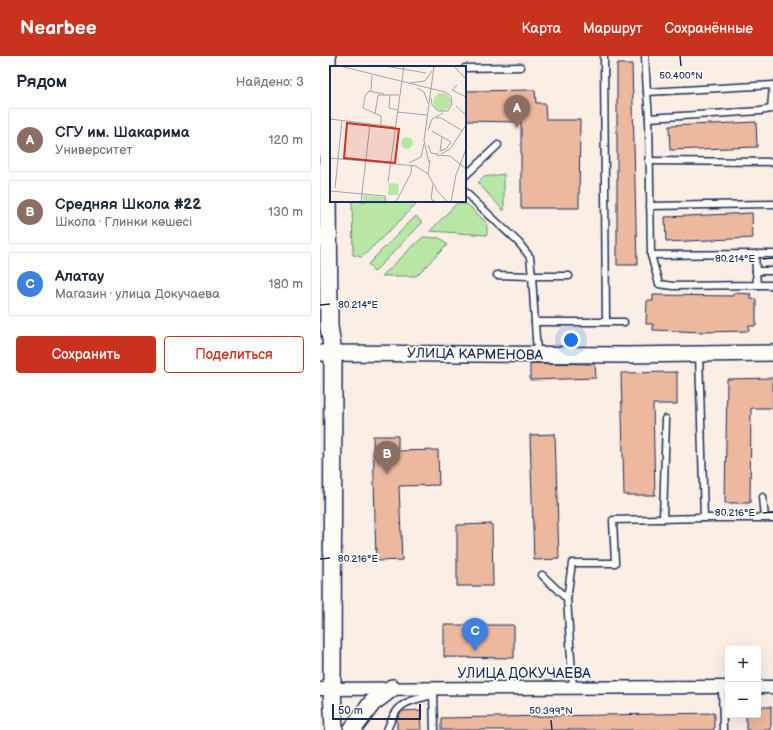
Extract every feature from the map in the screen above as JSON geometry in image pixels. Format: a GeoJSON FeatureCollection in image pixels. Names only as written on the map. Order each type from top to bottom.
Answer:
{"type":"FeatureCollection","features":[{"type":"Feature","properties":{"kind":"main road"},"geometry":{"type":"LineString","coordinates":[[329,64],[330,326],[327,353],[326,689],[334,730]]}},
{"type":"Feature","properties":{"kind":"main road"},"geometry":{"type":"LineString","coordinates":[[352,730],[372,702],[392,688]]}},
{"type":"Feature","properties":{"kind":"street","name":"УЛИЦА КАРМЕНОВА"},"geometry":{"type":"LineString","coordinates":[[327,353],[699,355],[773,353]]}},
{"type":"Feature","properties":{"kind":"street","name":"УЛИЦА ДОКУЧАЕВА"},"geometry":{"type":"LineString","coordinates":[[326,689],[392,688],[433,692],[573,688],[725,687]]}},
{"type":"Feature","properties":{"kind":"street"},"geometry":{"type":"LineString","coordinates":[[761,687],[773,687]]}},
{"type":"Feature","properties":{"kind":"lane"},"geometry":{"type":"LineString","coordinates":[[604,56],[606,321]]}},
{"type":"Feature","properties":{"kind":"lane"},"geometry":{"type":"LineString","coordinates":[[645,56],[649,118],[651,255],[659,284],[673,286],[773,285]]}},
{"type":"Feature","properties":{"kind":"lane"},"geometry":{"type":"LineString","coordinates":[[466,68],[521,67]]}},
{"type":"Feature","properties":{"kind":"lane"},"geometry":{"type":"LineString","coordinates":[[647,92],[773,85],[771,109],[649,118]]}},
{"type":"Feature","properties":{"kind":"lane"},"geometry":{"type":"LineString","coordinates":[[466,175],[498,145]]}},
{"type":"Feature","properties":{"kind":"lane"},"geometry":{"type":"LineString","coordinates":[[649,161],[773,162]]}},
{"type":"Feature","properties":{"kind":"lane"},"geometry":{"type":"LineString","coordinates":[[466,193],[518,243],[530,257],[537,354]]}},
{"type":"Feature","properties":{"kind":"lane"},"geometry":{"type":"LineString","coordinates":[[650,206],[773,204]]}},
{"type":"Feature","properties":{"kind":"lane"},"geometry":{"type":"LineString","coordinates":[[755,254],[757,285]]}},
{"type":"Feature","properties":{"kind":"lane"},"geometry":{"type":"LineString","coordinates":[[651,255],[773,254]]}},
{"type":"Feature","properties":{"kind":"lane"},"geometry":{"type":"LineString","coordinates":[[756,271],[773,271]]}},
{"type":"Feature","properties":{"kind":"lane"},"geometry":{"type":"LineString","coordinates":[[497,275],[570,276]]}},
{"type":"Feature","properties":{"kind":"lane"},"geometry":{"type":"LineString","coordinates":[[535,322],[624,322]]}},
{"type":"Feature","properties":{"kind":"lane"},"geometry":{"type":"LineString","coordinates":[[699,355],[704,518]]}},
{"type":"Feature","properties":{"kind":"lane"},"geometry":{"type":"LineString","coordinates":[[663,519],[666,419]]}},
{"type":"Feature","properties":{"kind":"lane"},"geometry":{"type":"LineString","coordinates":[[763,497],[765,518]]}},
{"type":"Feature","properties":{"kind":"lane"},"geometry":{"type":"LineString","coordinates":[[573,688],[567,598],[572,562],[615,564],[613,520],[773,518]]}},
{"type":"Feature","properties":{"kind":"lane"},"geometry":{"type":"LineString","coordinates":[[542,575],[567,598]]}},
{"type":"Feature","properties":{"kind":"lane"},"geometry":{"type":"LineString","coordinates":[[723,730],[725,687]]}},
{"type":"Feature","properties":{"kind":"lane"},"geometry":{"type":"LineString","coordinates":[[387,730],[391,718],[405,702],[433,692],[434,730]]}},
{"type":"Feature","properties":{"kind":"green space"},"geometry":{"type":"Polygon","coordinates":[[[504,174],[504,211],[478,183],[484,177],[504,174]]]}},
{"type":"Feature","properties":{"kind":"green space"},"geometry":{"type":"Polygon","coordinates":[[[352,202],[419,202],[362,257],[353,255],[352,202]]]}},
{"type":"Feature","properties":{"kind":"green space"},"geometry":{"type":"Polygon","coordinates":[[[456,204],[467,204],[487,223],[487,235],[430,231],[456,204]]]}},
{"type":"Feature","properties":{"kind":"green space"},"geometry":{"type":"Polygon","coordinates":[[[416,216],[422,223],[374,272],[368,264],[416,216]]]}},
{"type":"Feature","properties":{"kind":"green space"},"geometry":{"type":"Polygon","coordinates":[[[423,237],[440,238],[447,245],[416,276],[382,276],[423,237]]]}},
{"type":"Feature","properties":{"kind":"building"},"geometry":{"type":"Polygon","coordinates":[[[617,64],[632,64],[637,265],[617,265],[617,64]]]}},
{"type":"Feature","properties":{"kind":"building"},"geometry":{"type":"Polygon","coordinates":[[[535,90],[536,103],[545,103],[546,120],[580,120],[579,208],[521,208],[521,122],[466,121],[466,91],[535,90]]]}},
{"type":"Feature","properties":{"kind":"building"},"geometry":{"type":"Polygon","coordinates":[[[756,122],[757,147],[670,150],[669,126],[756,122]]]}},
{"type":"Feature","properties":{"kind":"building"},"geometry":{"type":"Polygon","coordinates":[[[752,213],[753,238],[666,242],[665,217],[752,213]]]}},
{"type":"Feature","properties":{"kind":"building"},"geometry":{"type":"Polygon","coordinates":[[[734,293],[751,294],[751,299],[756,299],[756,326],[749,326],[749,331],[704,332],[653,330],[653,324],[646,324],[647,301],[653,301],[653,295],[734,296],[734,293]]]}},
{"type":"Feature","properties":{"kind":"building"},"geometry":{"type":"Polygon","coordinates":[[[530,363],[595,364],[596,378],[530,380],[530,363]]]}},
{"type":"Feature","properties":{"kind":"building"},"geometry":{"type":"Polygon","coordinates":[[[677,372],[677,404],[653,404],[655,495],[624,495],[621,373],[677,372]]]}},
{"type":"Feature","properties":{"kind":"building"},"geometry":{"type":"Polygon","coordinates":[[[773,378],[773,408],[751,408],[750,503],[725,503],[727,379],[773,378]]]}},
{"type":"Feature","properties":{"kind":"building"},"geometry":{"type":"Polygon","coordinates":[[[555,434],[559,559],[534,560],[530,435],[555,434]]]}},
{"type":"Feature","properties":{"kind":"building"},"geometry":{"type":"Polygon","coordinates":[[[373,436],[398,436],[398,451],[438,450],[439,485],[399,486],[402,560],[376,561],[373,436]]]}},
{"type":"Feature","properties":{"kind":"building"},"geometry":{"type":"Polygon","coordinates":[[[492,524],[493,586],[457,586],[457,525],[492,524]]]}},
{"type":"Feature","properties":{"kind":"building"},"geometry":{"type":"Polygon","coordinates":[[[444,625],[514,625],[514,658],[444,657],[444,625]]]}},
{"type":"Feature","properties":{"kind":"building"},"geometry":{"type":"Polygon","coordinates":[[[761,707],[771,707],[771,730],[746,730],[746,718],[761,718],[761,707]]]}},
{"type":"Feature","properties":{"kind":"building"},"geometry":{"type":"Polygon","coordinates":[[[421,710],[422,730],[397,730],[397,719],[402,711],[421,710]]]}},
{"type":"Feature","properties":{"kind":"building"},"geometry":{"type":"Polygon","coordinates":[[[714,713],[714,730],[441,730],[441,718],[714,713]]]}},
{"type":"Feature","properties":{"kind":"place","name":"СГУ им. Шакарима"},"geometry":{"type":"Point","coordinates":[517,128]}},
{"type":"Feature","properties":{"kind":"place","name":"Средняя Школа #22"},"geometry":{"type":"Point","coordinates":[387,474]}},
{"type":"Feature","properties":{"kind":"place","name":"Алатау"},"geometry":{"type":"Point","coordinates":[475,651]}}]}
